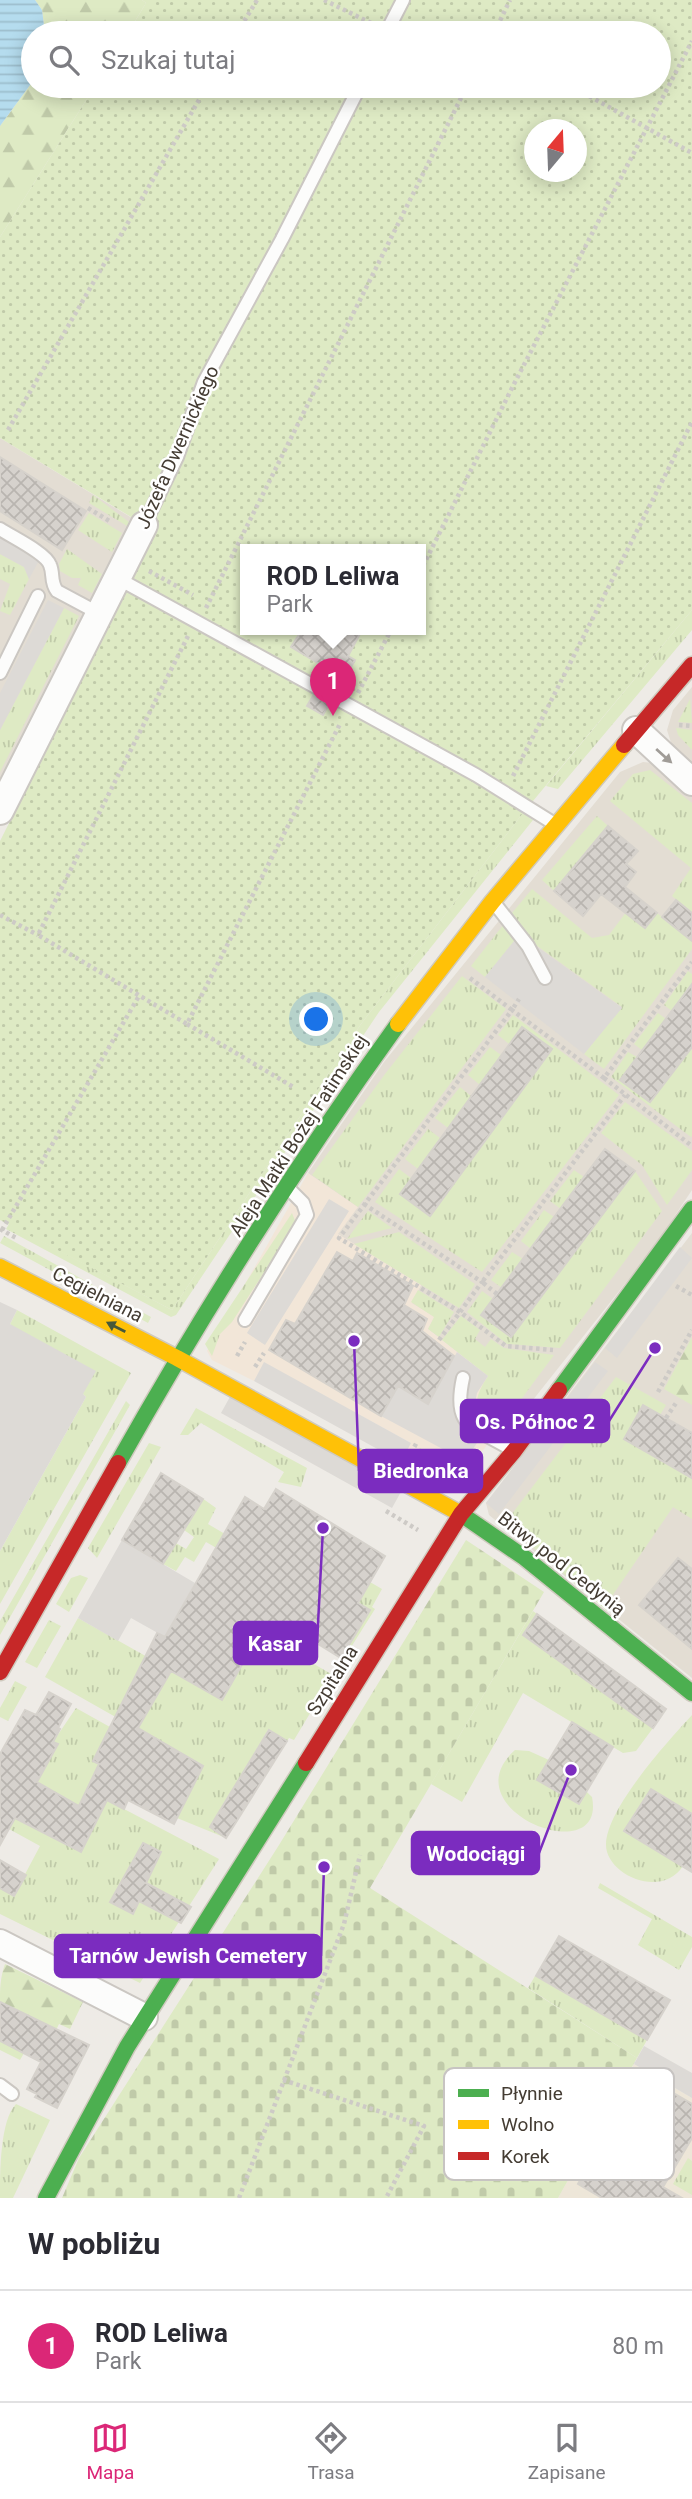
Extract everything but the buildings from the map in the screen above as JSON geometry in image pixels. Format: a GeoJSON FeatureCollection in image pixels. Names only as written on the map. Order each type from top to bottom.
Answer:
{"type":"FeatureCollection","features":[{"type":"Feature","properties":{"kind":"street","name":"Józefa Dwernickiego"},"geometry":{"type":"LineString","coordinates":[[0,811],[144,525]]}},
{"type":"Feature","properties":{"kind":"street","name":"Aleja Matki Bożej Fatimskiej"},"geometry":{"type":"LineString","coordinates":[[0,1672],[177,1358],[401,1018],[492,902],[692,665]]}},
{"type":"Feature","properties":{"kind":"street"},"geometry":{"type":"LineString","coordinates":[[636,730],[692,782]]}},
{"type":"Feature","properties":{"kind":"street","name":"Szpitalna"},"geometry":{"type":"LineString","coordinates":[[46,2198],[68,2149],[144,2017],[182,1961],[461,1514],[514,1451],[692,1209]]}},
{"type":"Feature","properties":{"kind":"street","name":"Cegielniana"},"geometry":{"type":"LineString","coordinates":[[0,1266],[177,1358]]}},
{"type":"Feature","properties":{"kind":"street","name":"Bitwy pod Cedynią"},"geometry":{"type":"LineString","coordinates":[[177,1358],[461,1514],[525,1558],[692,1693]]}},
{"type":"Feature","properties":{"kind":"street"},"geometry":{"type":"LineString","coordinates":[[0,1943],[144,2017]]}},
{"type":"Feature","properties":{"kind":"lane"},"geometry":{"type":"LineString","coordinates":[[392,21],[403,0]]}},
{"type":"Feature","properties":{"kind":"lane","name":"Józefa Dwernickiego"},"geometry":{"type":"LineString","coordinates":[[144,525],[177,457],[204,382],[282,239],[354,98]]}},
{"type":"Feature","properties":{"kind":"lane"},"geometry":{"type":"LineString","coordinates":[[0,529],[46,558],[51,566],[52,585],[57,591],[100,614]]}},
{"type":"Feature","properties":{"kind":"lane"},"geometry":{"type":"LineString","coordinates":[[122,568],[195,623],[476,775],[556,825]]}},
{"type":"Feature","properties":{"kind":"lane"},"geometry":{"type":"LineString","coordinates":[[0,673],[38,597]]}},
{"type":"Feature","properties":{"kind":"lane"},"geometry":{"type":"LineString","coordinates":[[492,902],[528,946],[545,978]]}},
{"type":"Feature","properties":{"kind":"lane"},"geometry":{"type":"LineString","coordinates":[[245,1320],[307,1215],[303,1203],[288,1187]]}},
{"type":"Feature","properties":{"kind":"lane"},"geometry":{"type":"LineString","coordinates":[[463,1378],[457,1404],[465,1422],[514,1451]]}},
{"type":"Feature","properties":{"kind":"lane"},"geometry":{"type":"LineString","coordinates":[[0,2085],[12,2094]]}},
{"type":"Feature","properties":{"kind":"path"},"geometry":{"type":"LineString","coordinates":[[244,21],[257,0]]}},
{"type":"Feature","properties":{"kind":"path"},"geometry":{"type":"LineString","coordinates":[[324,0],[365,21]]}},
{"type":"Feature","properties":{"kind":"path"},"geometry":{"type":"LineString","coordinates":[[500,21],[510,0]]}},
{"type":"Feature","properties":{"kind":"path"},"geometry":{"type":"LineString","coordinates":[[671,83],[692,41]]}},
{"type":"Feature","properties":{"kind":"path"},"geometry":{"type":"LineString","coordinates":[[8,430],[200,98]]}},
{"type":"Feature","properties":{"kind":"path"},"geometry":{"type":"LineString","coordinates":[[38,935],[195,623],[208,604],[349,316],[461,98]]}},
{"type":"Feature","properties":{"kind":"path"},"geometry":{"type":"LineString","coordinates":[[593,98],[692,153]]}},
{"type":"Feature","properties":{"kind":"path"},"geometry":{"type":"LineString","coordinates":[[426,562],[520,372],[663,98]]}},
{"type":"Feature","properties":{"kind":"path"},"geometry":{"type":"LineString","coordinates":[[513,776],[692,422]]}},
{"type":"Feature","properties":{"kind":"path"},"geometry":{"type":"LineString","coordinates":[[88,508],[111,522]]}},
{"type":"Feature","properties":{"kind":"path"},"geometry":{"type":"LineString","coordinates":[[122,568],[218,609]]}},
{"type":"Feature","properties":{"kind":"path"},"geometry":{"type":"LineString","coordinates":[[187,1024],[388,635]]}},
{"type":"Feature","properties":{"kind":"path"},"geometry":{"type":"LineString","coordinates":[[0,915],[295,1088]]}},
{"type":"Feature","properties":{"kind":"path"},"geometry":{"type":"LineString","coordinates":[[604,1078],[692,961]]}},
{"type":"Feature","properties":{"kind":"path"},"geometry":{"type":"LineString","coordinates":[[461,971],[692,1146]]}},
{"type":"Feature","properties":{"kind":"path"},"geometry":{"type":"LineString","coordinates":[[2,1230],[139,996]]}},
{"type":"Feature","properties":{"kind":"path"},"geometry":{"type":"LineString","coordinates":[[519,999],[339,1238],[460,1312],[506,1346],[561,1351]]}},
{"type":"Feature","properties":{"kind":"path"},"geometry":{"type":"LineString","coordinates":[[439,1340],[625,1096]]}},
{"type":"Feature","properties":{"kind":"path"},"geometry":{"type":"LineString","coordinates":[[364,1204],[497,1294]]}},
{"type":"Feature","properties":{"kind":"path"},"geometry":{"type":"LineString","coordinates":[[676,1286],[692,1295]]}},
{"type":"Feature","properties":{"kind":"path"},"geometry":{"type":"LineString","coordinates":[[658,1392],[692,1330]]}},
{"type":"Feature","properties":{"kind":"path"},"geometry":{"type":"LineString","coordinates":[[666,1418],[676,1403]]}},
{"type":"Feature","properties":{"kind":"path"},"geometry":{"type":"LineString","coordinates":[[239,2198],[344,1924],[360,1855]]}},
{"type":"Feature","properties":{"kind":"path"},"geometry":{"type":"LineString","coordinates":[[283,2080],[424,2126],[386,2198]]}},
{"type":"Feature","properties":{"kind":"shaded area"},"geometry":{"type":"Polygon","coordinates":[[[0,438],[137,521],[0,789],[0,438]]]}},
{"type":"Feature","properties":{"kind":"shaded area"},"geometry":{"type":"Polygon","coordinates":[[[0,533],[41,557],[29,579],[24,567],[0,554],[0,533]]]}},
{"type":"Feature","properties":{"kind":"shaded area"},"geometry":{"type":"Polygon","coordinates":[[[48,600],[64,608],[0,730],[0,693],[48,600]]]}},
{"type":"Feature","properties":{"kind":"shaded area"},"geometry":{"type":"Polygon","coordinates":[[[692,687],[692,768],[674,752],[667,730],[673,710],[692,687]]]}},
{"type":"Feature","properties":{"kind":"shaded area"},"geometry":{"type":"Polygon","coordinates":[[[643,762],[653,763],[692,795],[692,1190],[654,1247],[506,1434],[489,1425],[488,1376],[428,1329],[411,1302],[421,1285],[337,1234],[353,1213],[308,1173],[384,1062],[620,772],[643,762]]]}},
{"type":"Feature","properties":{"kind":"shaded area"},"geometry":{"type":"Polygon","coordinates":[[[523,930],[533,944],[622,1008],[584,1054],[485,977],[523,930]]]}},
{"type":"Feature","properties":{"kind":"shaded area"},"geometry":{"type":"Polygon","coordinates":[[[308,1173],[358,1207],[338,1234],[421,1285],[412,1303],[435,1317],[428,1329],[488,1376],[489,1425],[499,1429],[472,1465],[462,1471],[438,1472],[405,1453],[411,1443],[264,1363],[254,1381],[212,1360],[207,1351],[308,1173]]]}},
{"type":"Feature","properties":{"kind":"shaded area"},"geometry":{"type":"Polygon","coordinates":[[[329,1199],[349,1211],[265,1345],[247,1333],[329,1199]]]}},
{"type":"Feature","properties":{"kind":"shaded area"},"geometry":{"type":"Polygon","coordinates":[[[692,1233],[692,1678],[489,1515],[486,1503],[692,1233]]]}},
{"type":"Feature","properties":{"kind":"shaded area"},"geometry":{"type":"Polygon","coordinates":[[[680,1247],[692,1258],[617,1358],[605,1348],[680,1247]]]}},
{"type":"Feature","properties":{"kind":"shaded area"},"geometry":{"type":"Polygon","coordinates":[[[0,1302],[17,1310],[10,1324],[96,1371],[83,1394],[86,1397],[0,1551],[0,1302]]]}},
{"type":"Feature","properties":{"kind":"shaded area"},"geometry":{"type":"Polygon","coordinates":[[[457,1352],[488,1376],[477,1393],[475,1403],[482,1419],[489,1425],[465,1461],[381,1416],[398,1386],[428,1404],[457,1352]]]}},
{"type":"Feature","properties":{"kind":"shaded area"},"geometry":{"type":"Polygon","coordinates":[[[264,1362],[411,1443],[401,1462],[254,1381],[264,1362]]]}},
{"type":"Feature","properties":{"kind":"shaded area"},"geometry":{"type":"Polygon","coordinates":[[[595,1362],[608,1371],[499,1514],[486,1503],[595,1362]]]}},
{"type":"Feature","properties":{"kind":"shaded area"},"geometry":{"type":"Polygon","coordinates":[[[231,1395],[402,1490],[392,1508],[221,1413],[231,1395]]]}},
{"type":"Feature","properties":{"kind":"shaded area"},"geometry":{"type":"Polygon","coordinates":[[[122,1540],[195,1583],[165,1637],[131,1618],[118,1641],[78,1618],[122,1540]]]}},
{"type":"Feature","properties":{"kind":"shaded area"},"geometry":{"type":"Polygon","coordinates":[[[644,2046],[692,2073],[692,2098],[674,2087],[674,2068],[641,2068],[634,2064],[644,2046]]]}},
{"type":"Feature","properties":{"kind":"shaded area"},"geometry":{"type":"Polygon","coordinates":[[[674,2087],[692,2098],[692,2198],[558,2198],[568,2180],[674,2180],[674,2087]]]}},
{"type":"Feature","properties":{"kind":"green space"},"geometry":{"type":"Polygon","coordinates":[[[35,0],[142,0],[146,3],[135,21],[43,21],[42,10],[35,0]]]}},
{"type":"Feature","properties":{"kind":"green space"},"geometry":{"type":"Polygon","coordinates":[[[142,0],[692,0],[692,610],[523,813],[361,1024],[172,1310],[0,1220],[0,841],[156,532],[0,438],[0,237],[87,98],[671,98],[671,21],[135,21],[146,3],[142,0]]]}},
{"type":"Feature","properties":{"kind":"green space"},"geometry":{"type":"Polygon","coordinates":[[[21,97],[87,98],[0,237],[0,126],[21,97]]]}},
{"type":"Feature","properties":{"kind":"green space"},"geometry":{"type":"Polygon","coordinates":[[[93,495],[129,522],[127,526],[89,503],[93,495]]]}},
{"type":"Feature","properties":{"kind":"green space"},"geometry":{"type":"Polygon","coordinates":[[[89,513],[122,533],[112,552],[78,530],[89,513]]]}},
{"type":"Feature","properties":{"kind":"green space"},"geometry":{"type":"Polygon","coordinates":[[[67,549],[102,574],[92,593],[78,585],[81,578],[72,578],[60,571],[59,564],[67,549]]]}},
{"type":"Feature","properties":{"kind":"green space"},"geometry":{"type":"Polygon","coordinates":[[[0,554],[24,567],[29,579],[10,615],[0,611],[10,584],[0,579],[0,554]]]}},
{"type":"Feature","properties":{"kind":"green space"},"geometry":{"type":"Polygon","coordinates":[[[64,608],[79,616],[0,772],[0,730],[64,608]]]}},
{"type":"Feature","properties":{"kind":"green space"},"geometry":{"type":"Polygon","coordinates":[[[692,610],[692,630],[558,789],[546,786],[692,610]]]}},
{"type":"Feature","properties":{"kind":"green space"},"geometry":{"type":"Polygon","coordinates":[[[690,699],[692,723],[678,722],[690,699]]]}},
{"type":"Feature","properties":{"kind":"green space"},"geometry":{"type":"Polygon","coordinates":[[[676,728],[692,730],[692,750],[678,735],[676,728]]]}},
{"type":"Feature","properties":{"kind":"green space"},"geometry":{"type":"Polygon","coordinates":[[[650,770],[692,803],[692,913],[672,896],[691,868],[610,801],[633,774],[650,770]]]}},
{"type":"Feature","properties":{"kind":"green space"},"geometry":{"type":"Polygon","coordinates":[[[523,813],[533,820],[379,1012],[176,1315],[171,1317],[6,1229],[9,1224],[172,1310],[361,1024],[523,813]]]}},
{"type":"Feature","properties":{"kind":"green space"},"geometry":{"type":"Polygon","coordinates":[[[597,816],[608,826],[554,891],[542,880],[597,816]]]}},
{"type":"Feature","properties":{"kind":"green space"},"geometry":{"type":"Polygon","coordinates":[[[532,889],[592,938],[609,935],[627,911],[645,928],[657,913],[683,934],[692,922],[692,949],[604,1069],[584,1054],[622,1007],[533,943],[512,913],[532,889]]]}},
{"type":"Feature","properties":{"kind":"green space"},"geometry":{"type":"Polygon","coordinates":[[[504,924],[516,939],[485,977],[471,966],[504,924]]]}},
{"type":"Feature","properties":{"kind":"green space"},"geometry":{"type":"Polygon","coordinates":[[[688,971],[692,974],[692,984],[672,1011],[664,1005],[688,971]]]}},
{"type":"Feature","properties":{"kind":"green space"},"geometry":{"type":"Polygon","coordinates":[[[462,976],[506,1009],[358,1207],[312,1175],[385,1074],[462,976]]]}},
{"type":"Feature","properties":{"kind":"green space"},"geometry":{"type":"Polygon","coordinates":[[[658,1013],[666,1019],[642,1050],[634,1044],[658,1013]]]}},
{"type":"Feature","properties":{"kind":"green space"},"geometry":{"type":"Polygon","coordinates":[[[513,1015],[619,1095],[482,1272],[375,1202],[399,1169],[411,1178],[400,1194],[431,1215],[552,1050],[522,1027],[509,1044],[498,1035],[513,1015]]]}},
{"type":"Feature","properties":{"kind":"green space"},"geometry":{"type":"Polygon","coordinates":[[[490,1047],[501,1055],[480,1085],[468,1075],[490,1047]]]}},
{"type":"Feature","properties":{"kind":"green space"},"geometry":{"type":"Polygon","coordinates":[[[692,1047],[691,1137],[611,1077],[628,1052],[637,1057],[620,1080],[650,1102],[692,1047]]]}},
{"type":"Feature","properties":{"kind":"green space"},"geometry":{"type":"Polygon","coordinates":[[[460,1087],[471,1096],[448,1128],[435,1118],[460,1087]]]}},
{"type":"Feature","properties":{"kind":"green space"},"geometry":{"type":"Polygon","coordinates":[[[625,1102],[692,1151],[692,1170],[667,1205],[642,1165],[601,1133],[625,1102]]]}},
{"type":"Feature","properties":{"kind":"green space"},"geometry":{"type":"Polygon","coordinates":[[[428,1129],[440,1138],[418,1169],[405,1159],[428,1129]]]}},
{"type":"Feature","properties":{"kind":"green space"},"geometry":{"type":"Polygon","coordinates":[[[574,1170],[584,1177],[561,1209],[550,1201],[574,1170]]]}},
{"type":"Feature","properties":{"kind":"green space"},"geometry":{"type":"Polygon","coordinates":[[[635,1171],[662,1211],[560,1348],[507,1344],[467,1312],[482,1291],[493,1299],[482,1315],[511,1337],[635,1171]]]}},
{"type":"Feature","properties":{"kind":"green space"},"geometry":{"type":"Polygon","coordinates":[[[544,1210],[554,1217],[531,1249],[521,1241],[544,1210]]]}},
{"type":"Feature","properties":{"kind":"green space"},"geometry":{"type":"Polygon","coordinates":[[[368,1211],[392,1228],[347,1239],[368,1211]]]}},
{"type":"Feature","properties":{"kind":"green space"},"geometry":{"type":"Polygon","coordinates":[[[292,1213],[296,1223],[232,1322],[220,1334],[212,1356],[205,1344],[292,1213]]]}},
{"type":"Feature","properties":{"kind":"green space"},"geometry":{"type":"Polygon","coordinates":[[[399,1232],[475,1284],[459,1308],[354,1244],[399,1232]]]}},
{"type":"Feature","properties":{"kind":"green space"},"geometry":{"type":"Polygon","coordinates":[[[4,1236],[151,1317],[148,1323],[0,1243],[4,1236]]]}},
{"type":"Feature","properties":{"kind":"green space"},"geometry":{"type":"Polygon","coordinates":[[[512,1252],[523,1259],[502,1288],[491,1280],[512,1252]]]}},
{"type":"Feature","properties":{"kind":"green space"},"geometry":{"type":"Polygon","coordinates":[[[418,1290],[454,1312],[439,1337],[428,1329],[434,1317],[411,1302],[418,1290]]]}},
{"type":"Feature","properties":{"kind":"green space"},"geometry":{"type":"Polygon","coordinates":[[[17,1310],[131,1373],[0,1604],[0,1551],[86,1397],[10,1324],[17,1310]]]}},
{"type":"Feature","properties":{"kind":"green space"},"geometry":{"type":"Polygon","coordinates":[[[461,1316],[480,1330],[475,1339],[485,1347],[491,1339],[504,1348],[554,1355],[499,1429],[483,1419],[477,1406],[479,1392],[488,1376],[442,1340],[461,1316]]]}},
{"type":"Feature","properties":{"kind":"green space"},"geometry":{"type":"Polygon","coordinates":[[[692,1337],[692,1405],[664,1389],[692,1337]]]}},
{"type":"Feature","properties":{"kind":"green space"},"geometry":{"type":"Polygon","coordinates":[[[616,1377],[666,1405],[660,1415],[643,1405],[624,1439],[692,1478],[692,1519],[673,1507],[610,1599],[617,1604],[607,1611],[505,1523],[616,1377]]]}},
{"type":"Feature","properties":{"kind":"green space"},"geometry":{"type":"Polygon","coordinates":[[[126,1401],[130,1405],[0,1635],[0,1621],[126,1401]]]}},
{"type":"Feature","properties":{"kind":"green space"},"geometry":{"type":"Polygon","coordinates":[[[196,1408],[307,1468],[301,1487],[278,1482],[284,1472],[201,1423],[188,1435],[180,1435],[196,1408]]]}},
{"type":"Feature","properties":{"kind":"green space"},"geometry":{"type":"Polygon","coordinates":[[[149,1443],[161,1447],[97,1558],[88,1548],[149,1443]]]}},
{"type":"Feature","properties":{"kind":"green space"},"geometry":{"type":"Polygon","coordinates":[[[420,1448],[462,1471],[438,1472],[413,1458],[420,1448]]]}},
{"type":"Feature","properties":{"kind":"green space"},"geometry":{"type":"Polygon","coordinates":[[[202,1498],[216,1508],[208,1524],[269,1560],[248,1566],[206,1542],[194,1562],[185,1557],[176,1571],[163,1564],[176,1543],[186,1549],[194,1537],[184,1530],[202,1498]]]}},
{"type":"Feature","properties":{"kind":"green space"},"geometry":{"type":"Polygon","coordinates":[[[466,1540],[544,1592],[370,1888],[637,2058],[631,2068],[444,2068],[444,2180],[568,2180],[558,2198],[62,2198],[79,2158],[279,1845],[466,1540]]]}},
{"type":"Feature","properties":{"kind":"green space"},"geometry":{"type":"Polygon","coordinates":[[[80,1575],[88,1578],[69,1612],[56,1604],[71,1578],[80,1575]]]}},
{"type":"Feature","properties":{"kind":"green space"},"geometry":{"type":"Polygon","coordinates":[[[370,1582],[382,1589],[372,1607],[375,1609],[343,1660],[331,1586],[370,1582]]]}},
{"type":"Feature","properties":{"kind":"green space"},"geometry":{"type":"Polygon","coordinates":[[[533,1611],[537,1614],[523,1635],[653,1728],[636,1751],[623,1753],[523,1693],[462,1802],[431,1784],[533,1611]]]}},
{"type":"Feature","properties":{"kind":"green space"},"geometry":{"type":"Polygon","coordinates":[[[78,1618],[222,1699],[260,1633],[333,1675],[294,1740],[289,1738],[287,1741],[268,1730],[238,1781],[255,1792],[238,1818],[221,1809],[210,1827],[226,1838],[177,1818],[202,1766],[45,1677],[78,1618]]]}},
{"type":"Feature","properties":{"kind":"green space"},"geometry":{"type":"Polygon","coordinates":[[[49,1620],[61,1626],[37,1668],[25,1662],[49,1620]]]}},
{"type":"Feature","properties":{"kind":"green space"},"geometry":{"type":"Polygon","coordinates":[[[15,1681],[27,1687],[8,1721],[0,1717],[0,1708],[15,1681]]]}},
{"type":"Feature","properties":{"kind":"green space"},"geometry":{"type":"Polygon","coordinates":[[[76,1708],[110,1727],[93,1761],[99,1764],[88,1790],[219,1859],[140,1983],[0,1914],[0,1888],[14,1895],[40,1846],[9,1829],[15,1818],[80,1851],[79,1806],[31,1779],[58,1744],[53,1742],[76,1708]]]}},
{"type":"Feature","properties":{"kind":"green space"},"geometry":{"type":"Polygon","coordinates":[[[692,1715],[692,1814],[651,1789],[625,1831],[683,1866],[673,1876],[662,1881],[636,1879],[624,1873],[608,1855],[606,1844],[609,1829],[616,1812],[640,1776],[692,1715]]]}},
{"type":"Feature","properties":{"kind":"green space"},"geometry":{"type":"Polygon","coordinates":[[[515,1750],[529,1751],[549,1760],[537,1780],[578,1804],[586,1791],[592,1797],[590,1819],[577,1830],[557,1831],[534,1824],[514,1811],[501,1793],[500,1772],[515,1750]]]}},
{"type":"Feature","properties":{"kind":"green space"},"geometry":{"type":"Polygon","coordinates":[[[600,1883],[692,1937],[692,1947],[679,1970],[638,1945],[652,1919],[598,1888],[600,1883]]]}},
{"type":"Feature","properties":{"kind":"green space"},"geometry":{"type":"Polygon","coordinates":[[[5,1964],[83,2002],[70,2029],[59,2024],[56,2030],[0,2002],[5,1964]]]}},
{"type":"Feature","properties":{"kind":"green space"},"geometry":{"type":"Polygon","coordinates":[[[535,1976],[647,2040],[637,2058],[528,1988],[535,1976]]]}},
{"type":"Feature","properties":{"kind":"green space"},"geometry":{"type":"Polygon","coordinates":[[[0,2041],[24,2053],[20,2060],[0,2050],[0,2041]]]}},
{"type":"Feature","properties":{"kind":"green space"},"geometry":{"type":"Polygon","coordinates":[[[16,2104],[50,2120],[13,2198],[0,2198],[4,2134],[16,2104]]]}},
{"type":"Feature","properties":{"kind":"green space"},"geometry":{"type":"Polygon","coordinates":[[[688,2158],[692,2161],[692,2195],[673,2184],[688,2158]]]}},
{"type":"Feature","properties":{"kind":"water"},"geometry":{"type":"Polygon","coordinates":[[[0,0],[35,0],[42,10],[43,21],[21,21],[21,97],[0,126],[0,0]]]}},
{"type":"Feature","properties":{"kind":"traffic: fast"},"geometry":{"type":"LineString","coordinates":[[118,1463],[183,1350],[252,1239],[398,1024]]}},
{"type":"Feature","properties":{"kind":"traffic: fast"},"geometry":{"type":"LineString","coordinates":[[559,1390],[692,1209]]}},
{"type":"Feature","properties":{"kind":"traffic: fast"},"geometry":{"type":"LineString","coordinates":[[461,1514],[525,1558],[692,1693]]}},
{"type":"Feature","properties":{"kind":"traffic: fast"},"geometry":{"type":"LineString","coordinates":[[46,2198],[127,2047],[306,1763]]}},
{"type":"Feature","properties":{"kind":"traffic: slow"},"geometry":{"type":"LineString","coordinates":[[398,1024],[492,902],[624,745]]}},
{"type":"Feature","properties":{"kind":"traffic: slow"},"geometry":{"type":"LineString","coordinates":[[0,1267],[177,1358],[461,1514]]}},
{"type":"Feature","properties":{"kind":"traffic: jam"},"geometry":{"type":"LineString","coordinates":[[624,745],[692,665]]}},
{"type":"Feature","properties":{"kind":"traffic: jam"},"geometry":{"type":"LineString","coordinates":[[306,1763],[461,1514],[514,1451],[559,1390]]}},
{"type":"Feature","properties":{"kind":"traffic: jam"},"geometry":{"type":"LineString","coordinates":[[0,1672],[118,1463]]}},
{"type":"Feature","properties":{"kind":"place","name":"ROD Leliwa"},"geometry":{"type":"Point","coordinates":[333,716]}},
{"type":"Feature","properties":{"kind":"place","name":"Biedronka"},"geometry":{"type":"Point","coordinates":[354,1341]}},
{"type":"Feature","properties":{"kind":"place","name":"Os. Północ 2"},"geometry":{"type":"Point","coordinates":[655,1348]}},
{"type":"Feature","properties":{"kind":"place","name":"Kasar"},"geometry":{"type":"Point","coordinates":[323,1528]}},
{"type":"Feature","properties":{"kind":"place","name":"Wodociągi"},"geometry":{"type":"Point","coordinates":[571,1770]}},
{"type":"Feature","properties":{"kind":"place","name":"Tarnów Jewish Cemetery"},"geometry":{"type":"Point","coordinates":[324,1867]}}]}
